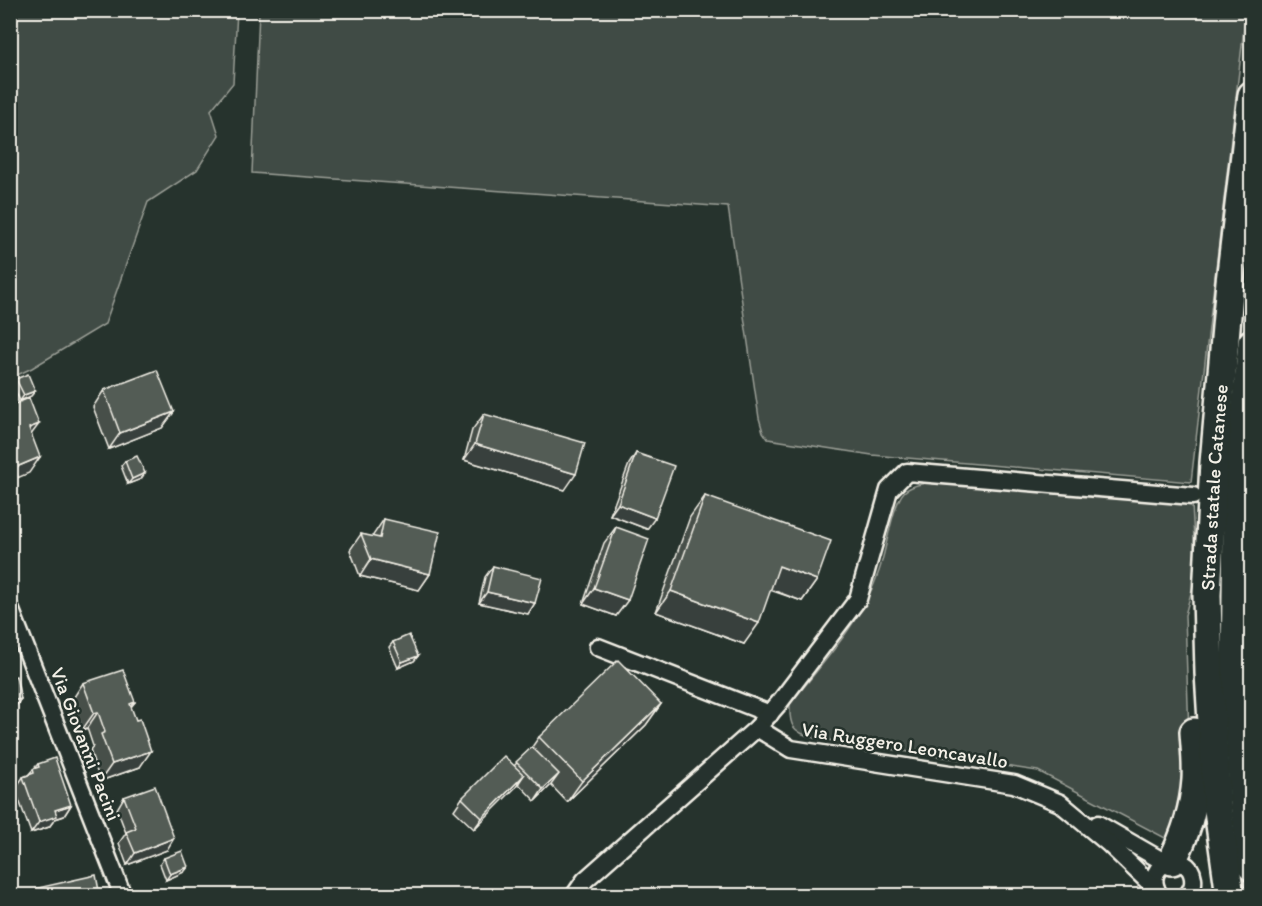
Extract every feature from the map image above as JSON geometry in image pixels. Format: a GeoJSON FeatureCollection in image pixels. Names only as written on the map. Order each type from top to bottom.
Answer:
{"type":"FeatureCollection","features":[{"type":"Feature","properties":{"kind":"main road","name":"Strada statale Catanese"},"geometry":{"type":"LineString","coordinates":[[1229,888],[1217,803],[1207,595],[1212,486],[1230,282],[1251,95]]}},
{"type":"Feature","properties":{"kind":"main road","name":"Strada statale Catanese"},"geometry":{"type":"LineString","coordinates":[[1251,342],[1238,489],[1235,671],[1243,796],[1251,867]]}},
{"type":"Feature","properties":{"kind":"main road"},"geometry":{"type":"LineString","coordinates":[[1169,862],[1179,847],[1192,810],[1197,778],[1191,669],[1207,595]]}},
{"type":"Feature","properties":{"kind":"street"},"geometry":{"type":"LineString","coordinates":[[574,896],[585,880],[770,714],[858,599],[889,490],[907,472],[1193,496]]}},
{"type":"Feature","properties":{"kind":"street","name":"Via Giovanni Pacini"},"geometry":{"type":"LineString","coordinates":[[10,608],[123,896]]}},
{"type":"Feature","properties":{"kind":"street"},"geometry":{"type":"LineString","coordinates":[[598,647],[770,714]]}},
{"type":"Feature","properties":{"kind":"street","name":"Via Ruggero Leoncavallo"},"geometry":{"type":"LineString","coordinates":[[757,728],[791,749],[1014,784],[1060,803],[1108,843],[1158,892]]}},
{"type":"Feature","properties":{"kind":"street"},"geometry":{"type":"LineString","coordinates":[[1060,803],[1169,862],[1179,862],[1185,865],[1193,876],[1192,891]]}},
{"type":"Feature","properties":{"kind":"street"},"geometry":{"type":"LineString","coordinates":[[1158,892],[1154,883],[1156,871],[1169,862]]}},
{"type":"Feature","properties":{"kind":"shaded area"},"geometry":{"type":"Polygon","coordinates":[[[10,11],[237,11],[233,83],[211,110],[219,135],[197,170],[148,202],[105,324],[11,378],[10,11]]]}},
{"type":"Feature","properties":{"kind":"shaded area"},"geometry":{"type":"Polygon","coordinates":[[[259,11],[1246,11],[1191,482],[872,455],[768,439],[763,432],[759,418],[728,207],[252,173],[259,11]]]}},
{"type":"Feature","properties":{"kind":"shaded area"},"geometry":{"type":"Polygon","coordinates":[[[925,483],[1192,504],[1196,575],[1185,615],[1190,765],[1181,815],[1167,839],[1038,771],[814,738],[793,727],[790,704],[840,641],[872,589],[882,563],[900,498],[909,488],[925,483]]]}},
{"type":"Feature","properties":{"kind":"building"},"geometry":{"type":"Polygon","coordinates":[[[157,370],[174,412],[120,433],[104,390],[157,370]]]}},
{"type":"Feature","properties":{"kind":"building"},"geometry":{"type":"Polygon","coordinates":[[[28,374],[35,391],[24,395],[16,379],[28,374]]]}},
{"type":"Feature","properties":{"kind":"building"},"geometry":{"type":"Polygon","coordinates":[[[29,398],[39,424],[29,428],[40,457],[14,468],[18,477],[10,480],[10,406],[29,398]]]}},
{"type":"Feature","properties":{"kind":"building"},"geometry":{"type":"Polygon","coordinates":[[[484,414],[585,443],[576,474],[475,444],[484,414]]]}},
{"type":"Feature","properties":{"kind":"building"},"geometry":{"type":"Polygon","coordinates":[[[636,453],[674,466],[655,518],[618,504],[636,453]]]}},
{"type":"Feature","properties":{"kind":"building"},"geometry":{"type":"Polygon","coordinates":[[[137,456],[145,473],[132,479],[125,461],[137,456]]]}},
{"type":"Feature","properties":{"kind":"building"},"geometry":{"type":"Polygon","coordinates":[[[705,496],[831,541],[817,580],[779,566],[759,623],[671,591],[705,496]]]}},
{"type":"Feature","properties":{"kind":"building"},"geometry":{"type":"Polygon","coordinates":[[[384,519],[440,532],[430,574],[371,559],[361,534],[380,538],[384,519]]]}},
{"type":"Feature","properties":{"kind":"building"},"geometry":{"type":"Polygon","coordinates":[[[616,527],[649,539],[628,600],[594,588],[616,527]]]}},
{"type":"Feature","properties":{"kind":"building"},"geometry":{"type":"Polygon","coordinates":[[[493,566],[542,578],[535,603],[487,592],[493,566]]]}},
{"type":"Feature","properties":{"kind":"building"},"geometry":{"type":"Polygon","coordinates":[[[409,635],[418,656],[402,662],[393,642],[409,635]]]}},
{"type":"Feature","properties":{"kind":"building"},"geometry":{"type":"Polygon","coordinates":[[[618,660],[661,704],[582,781],[539,737],[618,660]]]}},
{"type":"Feature","properties":{"kind":"building"},"geometry":{"type":"Polygon","coordinates":[[[123,670],[135,702],[130,704],[136,720],[140,719],[151,751],[112,764],[101,734],[105,732],[98,712],[94,713],[83,683],[123,670]]]}},
{"type":"Feature","properties":{"kind":"building"},"geometry":{"type":"Polygon","coordinates":[[[16,676],[21,699],[10,701],[10,677],[16,676]]]}},
{"type":"Feature","properties":{"kind":"building"},"geometry":{"type":"Polygon","coordinates":[[[532,747],[559,774],[543,789],[516,762],[532,747]]]}},
{"type":"Feature","properties":{"kind":"building"},"geometry":{"type":"Polygon","coordinates":[[[504,756],[524,775],[482,818],[462,798],[504,756]]]}},
{"type":"Feature","properties":{"kind":"building"},"geometry":{"type":"Polygon","coordinates":[[[55,758],[71,805],[55,810],[57,816],[39,822],[23,777],[34,773],[33,769],[39,767],[38,764],[55,758]]]}},
{"type":"Feature","properties":{"kind":"building"},"geometry":{"type":"Polygon","coordinates":[[[155,786],[174,838],[135,853],[126,832],[136,828],[124,797],[155,786]]]}},
{"type":"Feature","properties":{"kind":"building"},"geometry":{"type":"Polygon","coordinates":[[[182,851],[188,867],[170,874],[164,858],[182,851]]]}},
{"type":"Feature","properties":{"kind":"building"},"geometry":{"type":"Polygon","coordinates":[[[96,875],[100,896],[39,896],[38,888],[96,875]]]}},
{"type":"Feature","properties":{"kind":"building"},"geometry":{"type":"Polygon","coordinates":[[[175,890],[177,896],[166,896],[166,894],[175,890]]]}}]}
